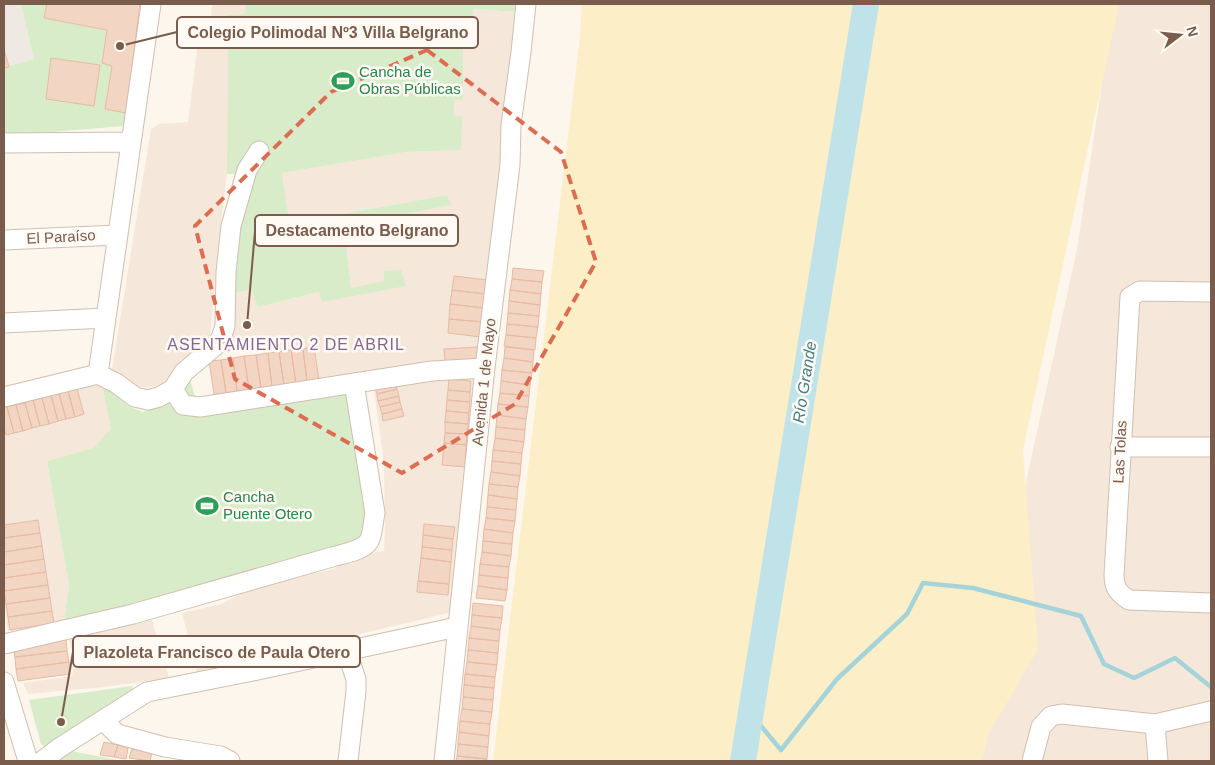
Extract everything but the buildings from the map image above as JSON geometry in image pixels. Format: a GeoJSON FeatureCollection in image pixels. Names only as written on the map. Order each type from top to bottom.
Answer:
{"type":"FeatureCollection","features":[{"type":"Feature","properties":{"kind":"street"},"geometry":{"type":"LineString","coordinates":[[98,374],[151,4]]}},
{"type":"Feature","properties":{"kind":"street","name":"Avenida 1 de Mayo"},"geometry":{"type":"LineString","coordinates":[[444,761],[485,368],[510,165],[511,125],[515,87],[522,52],[526,4]]}},
{"type":"Feature","properties":{"kind":"street"},"geometry":{"type":"LineString","coordinates":[[4,143],[131,142]]}},
{"type":"Feature","properties":{"kind":"street"},"geometry":{"type":"LineString","coordinates":[[4,397],[98,374],[116,383],[135,397],[148,400],[159,397],[173,388],[184,372],[215,346],[221,338],[224,326],[226,272],[232,226],[247,170],[259,150]]}},
{"type":"Feature","properties":{"kind":"street","name":"El Paraíso"},"geometry":{"type":"LineString","coordinates":[[4,240],[118,234]]}},
{"type":"Feature","properties":{"kind":"street","name":"Las Tolas"},"geometry":{"type":"LineString","coordinates":[[1211,292],[1140,291],[1130,297],[1120,446],[1114,585],[1120,594],[1129,600],[1211,602]]}},
{"type":"Feature","properties":{"kind":"street"},"geometry":{"type":"LineString","coordinates":[[4,323],[106,318]]}},
{"type":"Feature","properties":{"kind":"street"},"geometry":{"type":"LineString","coordinates":[[173,388],[183,405],[200,407],[432,371],[485,368]]}},
{"type":"Feature","properties":{"kind":"street"},"geometry":{"type":"LineString","coordinates":[[4,644],[133,614],[332,557],[357,549],[368,543],[372,534],[375,513],[354,383]]}},
{"type":"Feature","properties":{"kind":"street"},"geometry":{"type":"LineString","coordinates":[[1120,446],[1211,446]]}},
{"type":"Feature","properties":{"kind":"street"},"geometry":{"type":"LineString","coordinates":[[42,761],[59,748],[148,692],[457,627]]}},
{"type":"Feature","properties":{"kind":"street"},"geometry":{"type":"LineString","coordinates":[[346,650],[356,679],[348,761]]}},
{"type":"Feature","properties":{"kind":"street"},"geometry":{"type":"LineString","coordinates":[[4,682],[28,761]]}},
{"type":"Feature","properties":{"kind":"street"},"geometry":{"type":"LineString","coordinates":[[1032,761],[1041,726],[1051,716],[1062,714],[1155,724],[1211,711]]}},
{"type":"Feature","properties":{"kind":"street"},"geometry":{"type":"LineString","coordinates":[[104,721],[117,734],[165,747],[220,756],[230,761]]}},
{"type":"Feature","properties":{"kind":"street"},"geometry":{"type":"LineString","coordinates":[[1155,724],[1158,761]]}},
{"type":"Feature","properties":{"kind":"highlighted area"},"geometry":{"type":"Polygon","coordinates":[[[427,50],[561,152],[596,262],[515,404],[402,473],[235,379],[195,226],[331,92],[427,50]]]}},
{"type":"Feature","properties":{"kind":"shaded area"},"geometry":{"type":"Polygon","coordinates":[[[4,4],[21,4],[34,59],[9,67],[4,49],[4,4]]]}},
{"type":"Feature","properties":{"kind":"shaded area"},"geometry":{"type":"Polygon","coordinates":[[[212,4],[246,4],[245,14],[228,15],[227,174],[210,339],[179,372],[159,386],[134,388],[112,369],[151,129],[159,124],[188,122],[199,34],[210,39],[212,4]]]}},
{"type":"Feature","properties":{"kind":"shaded area"},"geometry":{"type":"Polygon","coordinates":[[[1114,4],[1211,4],[1211,761],[965,761],[1077,249],[1114,4]]]}},
{"type":"Feature","properties":{"kind":"shaded area"},"geometry":{"type":"Polygon","coordinates":[[[474,9],[518,12],[479,364],[319,380],[314,347],[263,354],[261,338],[232,342],[230,293],[251,290],[258,307],[320,292],[322,302],[385,281],[351,288],[344,226],[450,205],[447,195],[337,215],[288,221],[282,173],[407,152],[460,150],[454,115],[454,100],[463,100],[463,29],[471,31],[474,9]]]}},
{"type":"Feature","properties":{"kind":"shaded area"},"geometry":{"type":"Polygon","coordinates":[[[438,378],[474,379],[467,463],[449,613],[197,672],[182,613],[221,604],[258,585],[334,569],[354,556],[384,551],[384,463],[373,384],[438,378]]]}},
{"type":"Feature","properties":{"kind":"shaded area"},"geometry":{"type":"Polygon","coordinates":[[[102,384],[111,429],[93,448],[47,461],[69,585],[64,621],[8,631],[4,603],[4,405],[102,384]]]}},
{"type":"Feature","properties":{"kind":"shaded area"},"geometry":{"type":"Polygon","coordinates":[[[152,620],[169,678],[104,687],[28,694],[23,683],[72,676],[75,661],[69,640],[152,620]]]}},
{"type":"Feature","properties":{"kind":"green space"},"geometry":{"type":"Polygon","coordinates":[[[21,4],[47,4],[44,18],[107,30],[102,63],[112,66],[105,109],[126,113],[124,126],[4,136],[4,68],[34,59],[21,4]]]}},
{"type":"Feature","properties":{"kind":"green space"},"geometry":{"type":"Polygon","coordinates":[[[246,4],[519,4],[518,12],[474,9],[471,31],[463,29],[463,100],[454,100],[454,115],[462,117],[461,150],[407,152],[282,173],[289,221],[337,215],[447,195],[451,205],[344,226],[351,288],[384,281],[384,271],[401,270],[406,286],[322,302],[319,292],[258,307],[251,290],[230,293],[242,174],[227,174],[228,15],[245,14],[246,4]]]}},
{"type":"Feature","properties":{"kind":"green space"},"geometry":{"type":"Polygon","coordinates":[[[360,378],[375,522],[360,538],[322,552],[244,575],[64,621],[69,585],[47,461],[93,448],[111,429],[102,384],[127,405],[142,412],[166,405],[190,380],[196,399],[214,394],[319,380],[360,378]]]}},
{"type":"Feature","properties":{"kind":"green space"},"geometry":{"type":"Polygon","coordinates":[[[132,686],[134,695],[46,747],[41,744],[29,700],[132,686]]]}},
{"type":"Feature","properties":{"kind":"green space"},"geometry":{"type":"Polygon","coordinates":[[[66,750],[122,761],[56,761],[66,750]]]}},
{"type":"Feature","properties":{"kind":"sand"},"geometry":{"type":"Polygon","coordinates":[[[582,4],[1119,4],[1023,450],[1038,649],[988,735],[982,761],[493,761],[579,45],[582,4]]]}},
{"type":"Feature","properties":{"kind":"waterway","name":"Río Grande"},"geometry":{"type":"LineString","coordinates":[[743,761],[866,4]]}},
{"type":"Feature","properties":{"kind":"waterway"},"geometry":{"type":"LineString","coordinates":[[751,714],[781,750],[837,679],[907,614],[923,583],[973,588],[1081,616],[1104,664],[1134,678],[1175,658],[1211,687]]}},
{"type":"Feature","properties":{"kind":"place","name":"Colegio Polimodal Nº3 Villa Belgrano"},"geometry":{"type":"Point","coordinates":[120,46]}},
{"type":"Feature","properties":{"kind":"place","name":"Cancha de Obras Públicas"},"geometry":{"type":"Point","coordinates":[343,81]}},
{"type":"Feature","properties":{"kind":"place","name":"Destacamento Belgrano"},"geometry":{"type":"Point","coordinates":[247,325]}},
{"type":"Feature","properties":{"kind":"place","name":"Cancha Puente Otero"},"geometry":{"type":"Point","coordinates":[207,506]}},
{"type":"Feature","properties":{"kind":"place","name":"Plazoleta Francisco de Paula Otero"},"geometry":{"type":"Point","coordinates":[61,722]}},
{"type":"Feature","properties":{"kind":"district","name":"ASENTAMIENTO 2 DE ABRIL"},"geometry":{"type":"Point","coordinates":[286,344]}}]}
